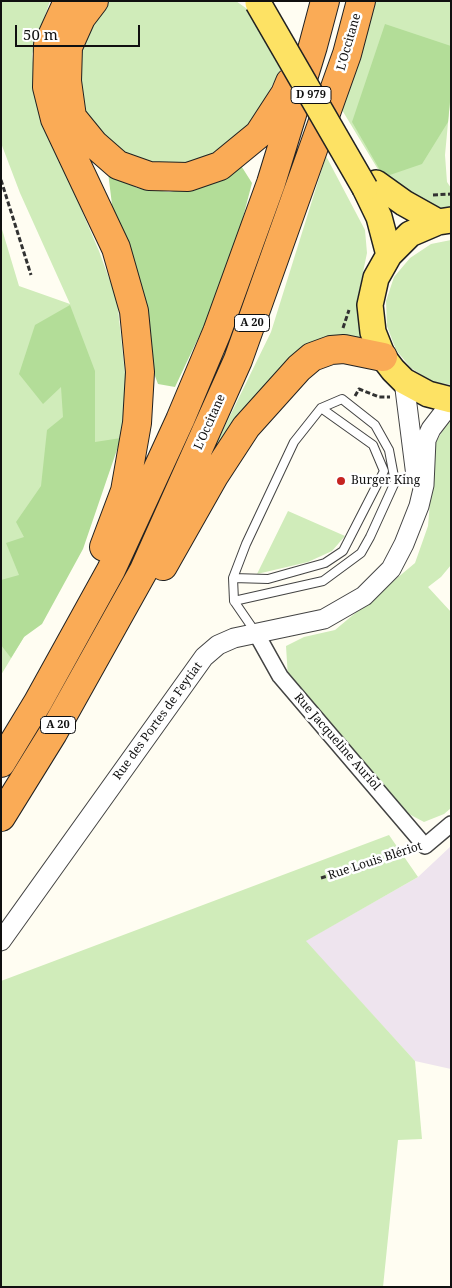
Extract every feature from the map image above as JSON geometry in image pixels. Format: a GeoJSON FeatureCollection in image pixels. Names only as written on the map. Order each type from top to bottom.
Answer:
{"type":"FeatureCollection","features":[{"type":"Feature","properties":{"kind":"highway"},"geometry":{"type":"LineString","coordinates":[[68,1],[48,45],[47,87],[55,119],[116,248],[134,311],[140,372],[137,423],[125,490],[110,534],[79,603],[75,638]]}},
{"type":"Feature","properties":{"kind":"highway"},"geometry":{"type":"LineString","coordinates":[[94,1],[81,18],[68,47],[67,81],[72,117],[94,144],[118,165],[149,176],[188,177],[220,166],[259,134],[284,94],[322,10]]}},
{"type":"Feature","properties":{"kind":"highway","name":"L'Occitane"},"geometry":{"type":"LineString","coordinates":[[1,817],[54,733],[144,570],[238,360],[347,54],[361,1]]}},
{"type":"Feature","properties":{"kind":"highway","name":"A 20"},"geometry":{"type":"LineString","coordinates":[[1,763],[75,638],[111,570],[217,332],[271,182],[322,10]]}},
{"type":"Feature","properties":{"kind":"highway"},"geometry":{"type":"LineString","coordinates":[[111,632],[134,618],[214,476],[246,427],[299,368],[312,357],[331,350],[344,349],[384,357]]}},
{"type":"Feature","properties":{"kind":"main road","name":"D 979"},"geometry":{"type":"LineString","coordinates":[[260,2],[370,185],[389,255]]}},
{"type":"Feature","properties":{"kind":"main road","name":"D 979"},"geometry":{"type":"LineString","coordinates":[[370,185],[444,221]]}},
{"type":"Feature","properties":{"kind":"main road"},"geometry":{"type":"LineString","coordinates":[[444,221],[410,234],[389,255],[376,278],[370,305],[373,332],[384,357],[393,370],[404,381],[428,394],[451,401]]}},
{"type":"Feature","properties":{"kind":"street","name":"Rue des Portes de Feytiat"},"geometry":{"type":"LineString","coordinates":[[404,381],[419,506]]}},
{"type":"Feature","properties":{"kind":"street","name":"Rue des Portes de Feytiat"},"geometry":{"type":"LineString","coordinates":[[1,941],[204,657],[218,645],[234,638],[324,619],[364,596],[392,569],[419,506],[424,486],[426,440],[431,429],[451,401]]}},
{"type":"Feature","properties":{"kind":"street","name":"Rue Jacqueline Auriol"},"geometry":{"type":"LineString","coordinates":[[256,633],[280,676],[425,846]]}},
{"type":"Feature","properties":{"kind":"street","name":"Rue Louis Blériot"},"geometry":{"type":"LineString","coordinates":[[425,846],[451,824]]}},
{"type":"Feature","properties":{"kind":"lane"},"geometry":{"type":"LineString","coordinates":[[234,601],[323,581],[361,552],[370,536],[395,482],[389,450],[375,425],[342,399],[321,408],[294,442],[246,544],[233,578],[234,601],[256,633]]}},
{"type":"Feature","properties":{"kind":"lane"},"geometry":{"type":"LineString","coordinates":[[233,578],[268,579],[325,563],[343,551],[384,471],[373,445],[321,408]]}},
{"type":"Feature","properties":{"kind":"path"},"geometry":{"type":"LineString","coordinates":[[1,180],[31,275]]}},
{"type":"Feature","properties":{"kind":"path","name":"Rue Louis Blériot"},"geometry":{"type":"LineString","coordinates":[[321,878],[425,846]]}},
{"type":"Feature","properties":{"kind":"shaded area"},"geometry":{"type":"Polygon","coordinates":[[[451,846],[451,1069],[415,1061],[305,941],[418,877],[451,846]]]}},
{"type":"Feature","properties":{"kind":"green space"},"geometry":{"type":"Polygon","coordinates":[[[1,1],[50,1],[32,54],[38,108],[99,251],[117,300],[126,383],[121,438],[24,637],[1,675],[1,226],[19,286],[70,304],[20,193],[1,143],[1,1]]]}},
{"type":"Feature","properties":{"kind":"green space"},"geometry":{"type":"Polygon","coordinates":[[[109,1],[236,1],[250,11],[282,67],[253,121],[219,154],[192,167],[169,166],[133,158],[107,141],[88,116],[78,93],[82,43],[102,6],[109,1]]]}},
{"type":"Feature","properties":{"kind":"green space"},"geometry":{"type":"Polygon","coordinates":[[[371,1],[451,1],[451,91],[445,155],[447,182],[451,188],[451,209],[417,207],[382,176],[342,110],[371,1]]]}},
{"type":"Feature","properties":{"kind":"green space"},"geometry":{"type":"Polygon","coordinates":[[[385,24],[451,46],[451,91],[448,122],[422,164],[384,177],[352,122],[385,24]]]}},
{"type":"Feature","properties":{"kind":"green space"},"geometry":{"type":"Polygon","coordinates":[[[326,156],[365,230],[367,253],[357,301],[363,344],[336,340],[204,469],[271,332],[326,156]]]}},
{"type":"Feature","properties":{"kind":"green space"},"geometry":{"type":"Polygon","coordinates":[[[240,164],[252,183],[228,275],[175,387],[158,384],[147,355],[114,221],[108,172],[137,188],[170,192],[199,185],[240,164]]]}},
{"type":"Feature","properties":{"kind":"green space"},"geometry":{"type":"Polygon","coordinates":[[[451,240],[451,385],[431,381],[411,368],[396,350],[387,326],[386,301],[394,277],[410,258],[431,244],[451,240]]]}},
{"type":"Feature","properties":{"kind":"green space"},"geometry":{"type":"Polygon","coordinates":[[[70,305],[95,371],[95,442],[121,438],[83,549],[42,624],[24,637],[11,658],[1,645],[1,580],[19,575],[6,543],[24,537],[16,522],[41,486],[47,430],[63,417],[61,387],[43,404],[19,374],[35,325],[70,305]]]}},
{"type":"Feature","properties":{"kind":"green space"},"geometry":{"type":"Polygon","coordinates":[[[451,422],[451,565],[441,577],[428,587],[451,612],[451,808],[444,814],[424,822],[407,813],[288,678],[286,646],[304,637],[335,630],[415,563],[428,526],[435,444],[447,423],[451,422]]]}},
{"type":"Feature","properties":{"kind":"green space"},"geometry":{"type":"Polygon","coordinates":[[[288,511],[345,536],[332,551],[308,562],[257,574],[288,511]]]}},
{"type":"Feature","properties":{"kind":"green space"},"geometry":{"type":"Polygon","coordinates":[[[389,835],[418,877],[306,941],[415,1061],[422,1139],[398,1140],[383,1287],[1,1287],[1,981],[389,835]]]}},
{"type":"Feature","properties":{"kind":"place","name":"Burger King"},"geometry":{"type":"Point","coordinates":[341,481]}}]}
